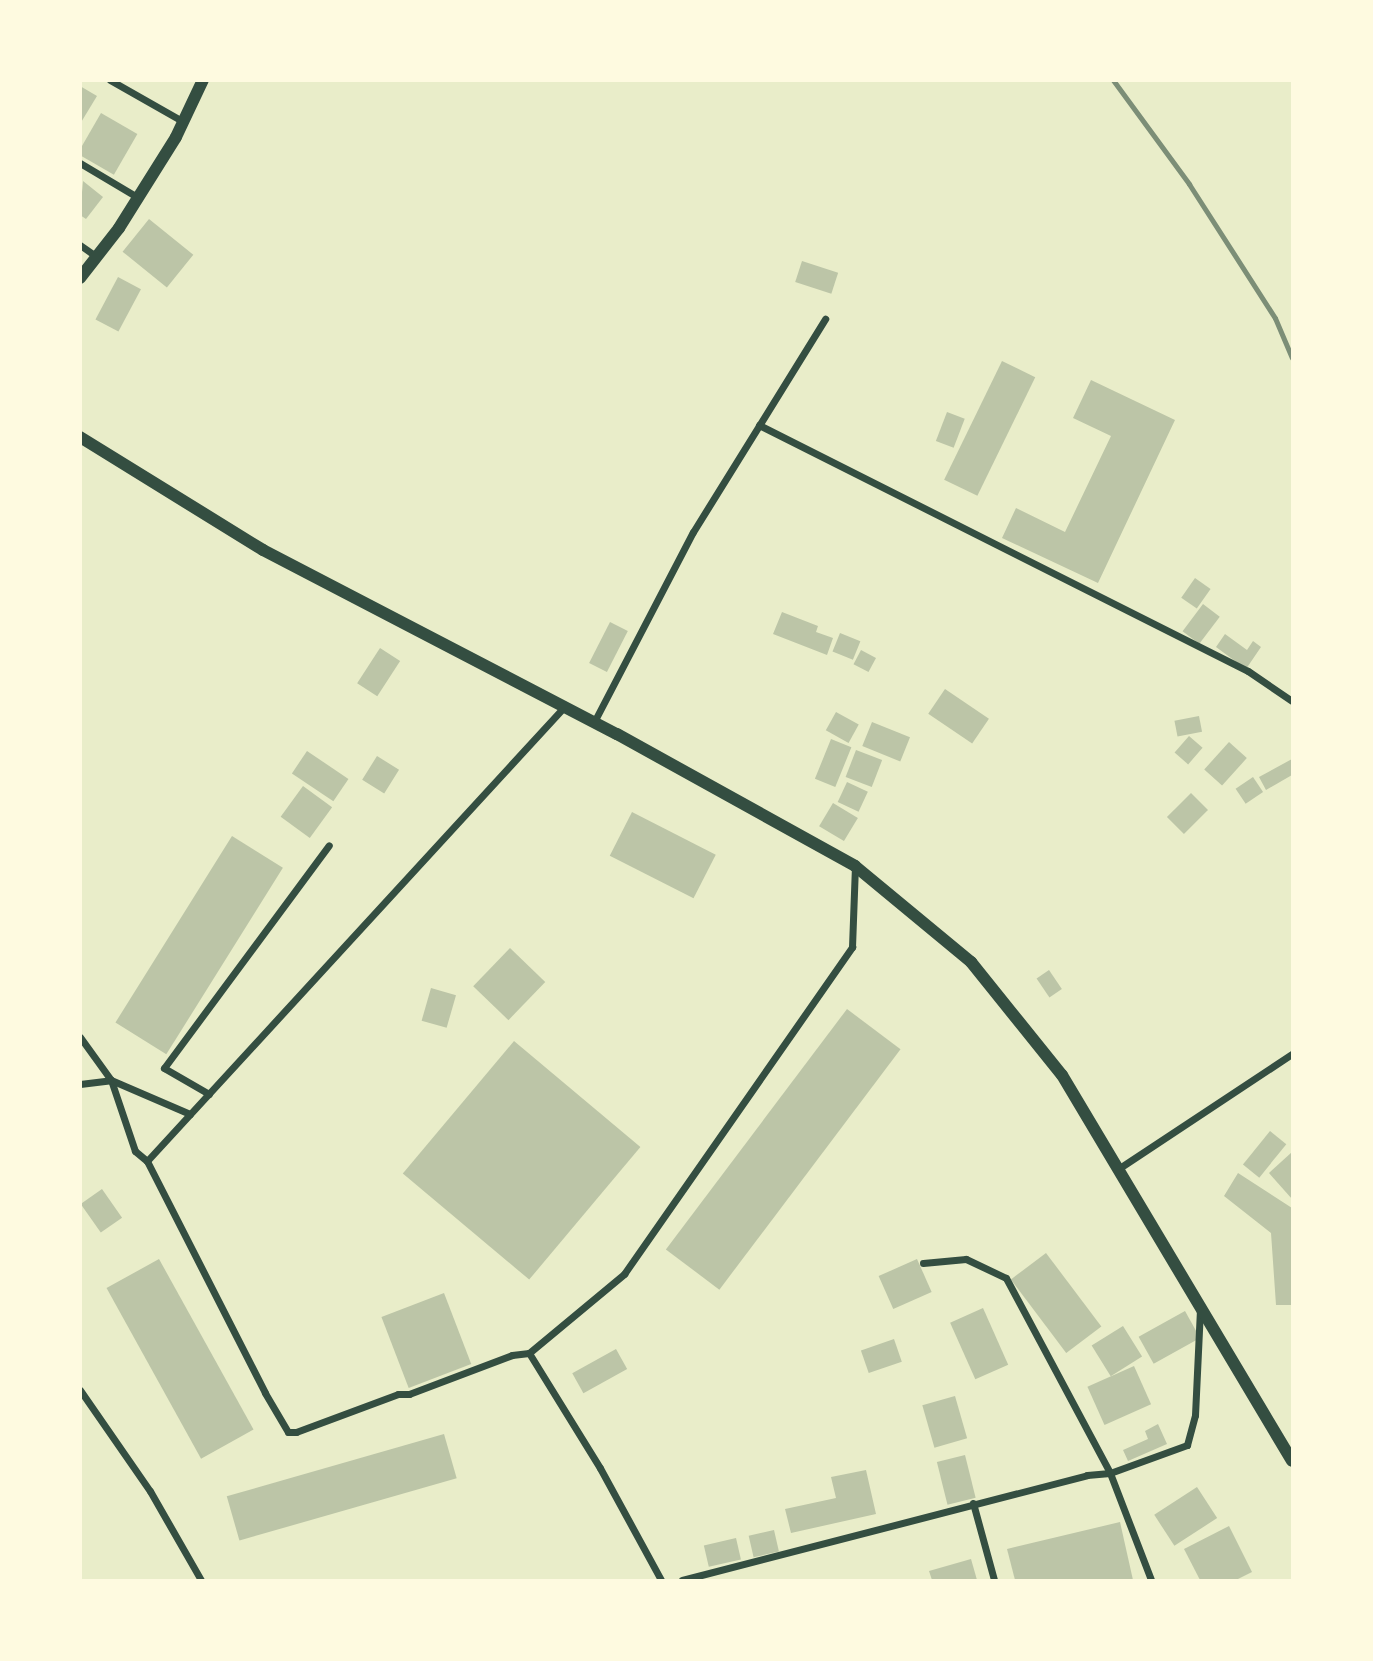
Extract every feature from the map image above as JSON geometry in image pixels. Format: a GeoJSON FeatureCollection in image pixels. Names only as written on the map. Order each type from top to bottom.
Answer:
{"type":"FeatureCollection","features":[{"type":"Feature","properties":{"kind":"street"},"geometry":{"type":"LineString","coordinates":[[110,80],[184,122]]}},
{"type":"Feature","properties":{"kind":"street"},"geometry":{"type":"LineString","coordinates":[[80,278],[98,258],[184,122],[203,80]]}},
{"type":"Feature","properties":{"kind":"street"},"geometry":{"type":"LineString","coordinates":[[80,163],[137,197]]}},
{"type":"Feature","properties":{"kind":"street"},"geometry":{"type":"LineString","coordinates":[[80,245],[98,258]]}},
{"type":"Feature","properties":{"kind":"street"},"geometry":{"type":"LineString","coordinates":[[594,722],[693,532],[825,319]]}},
{"type":"Feature","properties":{"kind":"street"},"geometry":{"type":"LineString","coordinates":[[759,425],[1248,671],[1293,701]]}},
{"type":"Feature","properties":{"kind":"street"},"geometry":{"type":"LineString","coordinates":[[80,437],[263,550],[594,722],[855,866],[971,962],[1062,1075],[1293,1461]]}},
{"type":"Feature","properties":{"kind":"street"},"geometry":{"type":"LineString","coordinates":[[147,1161],[564,707]]}},
{"type":"Feature","properties":{"kind":"street"},"geometry":{"type":"LineString","coordinates":[[209,1094],[164,1068],[329,845]]}},
{"type":"Feature","properties":{"kind":"street"},"geometry":{"type":"LineString","coordinates":[[80,1037],[111,1080],[135,1151],[147,1161],[288,1432],[313,1428],[398,1394],[409,1394],[512,1355],[528,1353],[625,1274],[852,947],[855,866]]}},
{"type":"Feature","properties":{"kind":"street"},"geometry":{"type":"LineString","coordinates":[[1118,1169],[1293,1054]]}},
{"type":"Feature","properties":{"kind":"street"},"geometry":{"type":"LineString","coordinates":[[80,1084],[111,1080],[190,1114]]}},
{"type":"Feature","properties":{"kind":"street"},"geometry":{"type":"LineString","coordinates":[[923,1263],[966,1259],[1006,1278],[1110,1473],[1151,1580]]}},
{"type":"Feature","properties":{"kind":"street"},"geometry":{"type":"LineString","coordinates":[[682,1580],[973,1503],[1110,1473],[1187,1445],[1195,1415],[1200,1306]]}},
{"type":"Feature","properties":{"kind":"street"},"geometry":{"type":"LineString","coordinates":[[528,1353],[600,1468],[662,1580]]}},
{"type":"Feature","properties":{"kind":"street"},"geometry":{"type":"LineString","coordinates":[[80,1390],[150,1491],[201,1580]]}},
{"type":"Feature","properties":{"kind":"street"},"geometry":{"type":"LineString","coordinates":[[973,1503],[994,1580]]}},
{"type":"Feature","properties":{"kind":"building"},"geometry":{"type":"Polygon","coordinates":[[[80,86],[97,96],[80,124],[80,86]]]}},
{"type":"Feature","properties":{"kind":"building"},"geometry":{"type":"Polygon","coordinates":[[[101,113],[137,134],[114,175],[80,155],[80,149],[101,113]]]}},
{"type":"Feature","properties":{"kind":"building"},"geometry":{"type":"Polygon","coordinates":[[[83,181],[103,197],[86,219],[80,215],[83,181]]]}},
{"type":"Feature","properties":{"kind":"building"},"geometry":{"type":"Polygon","coordinates":[[[149,219],[193,255],[167,288],[123,252],[149,219]]]}},
{"type":"Feature","properties":{"kind":"building"},"geometry":{"type":"Polygon","coordinates":[[[802,261],[838,273],[831,294],[795,282],[802,261]]]}},
{"type":"Feature","properties":{"kind":"building"},"geometry":{"type":"Polygon","coordinates":[[[118,277],[141,289],[118,332],[95,319],[118,277]]]}},
{"type":"Feature","properties":{"kind":"building"},"geometry":{"type":"Polygon","coordinates":[[[1002,361],[1035,377],[977,496],[944,480],[1002,361]]]}},
{"type":"Feature","properties":{"kind":"building"},"geometry":{"type":"Polygon","coordinates":[[[1091,380],[1175,420],[1098,583],[1002,538],[1016,508],[1065,532],[1111,436],[1073,418],[1091,380]]]}},
{"type":"Feature","properties":{"kind":"building"},"geometry":{"type":"Polygon","coordinates":[[[947,412],[965,419],[954,448],[936,441],[947,412]]]}},
{"type":"Feature","properties":{"kind":"building"},"geometry":{"type":"Polygon","coordinates":[[[1195,578],[1211,589],[1197,609],[1181,598],[1195,578]]]}},
{"type":"Feature","properties":{"kind":"building"},"geometry":{"type":"Polygon","coordinates":[[[1203,604],[1220,617],[1199,644],[1183,631],[1203,604]]]}},
{"type":"Feature","properties":{"kind":"building"},"geometry":{"type":"Polygon","coordinates":[[[782,612],[818,626],[816,632],[833,638],[827,655],[773,634],[782,612]]]}},
{"type":"Feature","properties":{"kind":"building"},"geometry":{"type":"Polygon","coordinates":[[[610,622],[628,631],[607,672],[589,663],[610,622]]]}},
{"type":"Feature","properties":{"kind":"building"},"geometry":{"type":"Polygon","coordinates":[[[840,633],[860,641],[853,660],[833,652],[840,633]]]}},
{"type":"Feature","properties":{"kind":"building"},"geometry":{"type":"Polygon","coordinates":[[[1225,634],[1247,650],[1253,641],[1261,647],[1246,669],[1216,647],[1225,634]]]}},
{"type":"Feature","properties":{"kind":"building"},"geometry":{"type":"Polygon","coordinates":[[[380,648],[400,661],[377,696],[357,683],[380,648]]]}},
{"type":"Feature","properties":{"kind":"building"},"geometry":{"type":"Polygon","coordinates":[[[861,650],[876,658],[868,672],[853,664],[861,650]]]}},
{"type":"Feature","properties":{"kind":"building"},"geometry":{"type":"Polygon","coordinates":[[[945,689],[989,719],[972,744],[928,714],[945,689]]]}},
{"type":"Feature","properties":{"kind":"building"},"geometry":{"type":"Polygon","coordinates":[[[836,712],[859,725],[849,743],[826,730],[836,712]]]}},
{"type":"Feature","properties":{"kind":"building"},"geometry":{"type":"Polygon","coordinates":[[[1199,716],[1202,732],[1178,736],[1174,721],[1199,716]]]}},
{"type":"Feature","properties":{"kind":"building"},"geometry":{"type":"Polygon","coordinates":[[[872,722],[910,737],[900,761],[862,746],[872,722]]]}},
{"type":"Feature","properties":{"kind":"building"},"geometry":{"type":"Polygon","coordinates":[[[1189,736],[1203,748],[1188,764],[1175,753],[1189,736]]]}},
{"type":"Feature","properties":{"kind":"building"},"geometry":{"type":"Polygon","coordinates":[[[831,739],[851,747],[835,787],[815,779],[831,739]]]}},
{"type":"Feature","properties":{"kind":"building"},"geometry":{"type":"Polygon","coordinates":[[[1229,742],[1247,758],[1222,786],[1204,769],[1229,742]]]}},
{"type":"Feature","properties":{"kind":"building"},"geometry":{"type":"Polygon","coordinates":[[[856,750],[882,760],[872,787],[846,777],[856,750]]]}},
{"type":"Feature","properties":{"kind":"building"},"geometry":{"type":"Polygon","coordinates":[[[307,751],[348,779],[333,801],[292,773],[307,751]]]}},
{"type":"Feature","properties":{"kind":"building"},"geometry":{"type":"Polygon","coordinates":[[[377,756],[399,770],[384,794],[362,780],[377,756]]]}},
{"type":"Feature","properties":{"kind":"building"},"geometry":{"type":"Polygon","coordinates":[[[1292,759],[1292,775],[1266,790],[1259,777],[1292,759]]]}},
{"type":"Feature","properties":{"kind":"building"},"geometry":{"type":"Polygon","coordinates":[[[1253,777],[1263,792],[1246,804],[1236,789],[1253,777]]]}},
{"type":"Feature","properties":{"kind":"building"},"geometry":{"type":"Polygon","coordinates":[[[847,782],[868,792],[859,812],[838,802],[847,782]]]}},
{"type":"Feature","properties":{"kind":"building"},"geometry":{"type":"Polygon","coordinates":[[[303,786],[332,807],[310,838],[281,817],[303,786]]]}},
{"type":"Feature","properties":{"kind":"building"},"geometry":{"type":"Polygon","coordinates":[[[1191,793],[1208,810],[1184,834],[1167,817],[1191,793]]]}},
{"type":"Feature","properties":{"kind":"building"},"geometry":{"type":"Polygon","coordinates":[[[833,803],[858,818],[844,841],[819,826],[833,803]]]}},
{"type":"Feature","properties":{"kind":"building"},"geometry":{"type":"Polygon","coordinates":[[[632,812],[716,855],[694,898],[610,856],[632,812]]]}},
{"type":"Feature","properties":{"kind":"building"},"geometry":{"type":"Polygon","coordinates":[[[232,836],[283,868],[166,1054],[115,1023],[232,836]]]}},
{"type":"Feature","properties":{"kind":"building"},"geometry":{"type":"Polygon","coordinates":[[[510,948],[545,982],[508,1020],[473,986],[510,948]]]}},
{"type":"Feature","properties":{"kind":"building"},"geometry":{"type":"Polygon","coordinates":[[[1049,970],[1062,989],[1049,997],[1037,978],[1049,970]]]}},
{"type":"Feature","properties":{"kind":"building"},"geometry":{"type":"Polygon","coordinates":[[[431,988],[456,995],[447,1028],[422,1021],[431,988]]]}},
{"type":"Feature","properties":{"kind":"building"},"geometry":{"type":"Polygon","coordinates":[[[847,1009],[901,1049],[719,1290],[666,1249],[847,1009]]]}},
{"type":"Feature","properties":{"kind":"building"},"geometry":{"type":"Polygon","coordinates":[[[514,1041],[640,1147],[529,1280],[403,1174],[514,1041]]]}},
{"type":"Feature","properties":{"kind":"building"},"geometry":{"type":"Polygon","coordinates":[[[1270,1131],[1286,1144],[1259,1178],[1243,1164],[1270,1131]]]}},
{"type":"Feature","properties":{"kind":"building"},"geometry":{"type":"Polygon","coordinates":[[[1292,1152],[1292,1199],[1269,1173],[1292,1152]]]}},
{"type":"Feature","properties":{"kind":"building"},"geometry":{"type":"Polygon","coordinates":[[[1238,1173],[1292,1208],[1292,1305],[1276,1305],[1271,1233],[1224,1196],[1238,1173]]]}},
{"type":"Feature","properties":{"kind":"building"},"geometry":{"type":"Polygon","coordinates":[[[102,1189],[122,1218],[101,1233],[81,1204],[102,1189]]]}},
{"type":"Feature","properties":{"kind":"building"},"geometry":{"type":"Polygon","coordinates":[[[1046,1253],[1101,1326],[1066,1353],[1011,1279],[1046,1253]]]}},
{"type":"Feature","properties":{"kind":"building"},"geometry":{"type":"Polygon","coordinates":[[[159,1259],[254,1430],[201,1459],[107,1288],[159,1259]]]}},
{"type":"Feature","properties":{"kind":"building"},"geometry":{"type":"Polygon","coordinates":[[[917,1259],[932,1292],[893,1309],[879,1276],[917,1259]]]}},
{"type":"Feature","properties":{"kind":"building"},"geometry":{"type":"Polygon","coordinates":[[[444,1293],[471,1364],[409,1388],[381,1317],[444,1293]]]}},
{"type":"Feature","properties":{"kind":"building"},"geometry":{"type":"Polygon","coordinates":[[[983,1308],[1008,1365],[975,1379],[950,1323],[983,1308]]]}},
{"type":"Feature","properties":{"kind":"building"},"geometry":{"type":"Polygon","coordinates":[[[1185,1311],[1200,1338],[1154,1364],[1139,1337],[1185,1311]]]}},
{"type":"Feature","properties":{"kind":"building"},"geometry":{"type":"Polygon","coordinates":[[[1123,1326],[1142,1357],[1111,1376],[1092,1346],[1123,1326]]]}},
{"type":"Feature","properties":{"kind":"building"},"geometry":{"type":"Polygon","coordinates":[[[894,1339],[902,1362],[869,1373],[861,1350],[894,1339]]]}},
{"type":"Feature","properties":{"kind":"building"},"geometry":{"type":"Polygon","coordinates":[[[616,1349],[627,1369],[583,1393],[572,1373],[616,1349]]]}},
{"type":"Feature","properties":{"kind":"building"},"geometry":{"type":"Polygon","coordinates":[[[1134,1366],[1151,1404],[1104,1425],[1087,1387],[1134,1366]]]}},
{"type":"Feature","properties":{"kind":"building"},"geometry":{"type":"Polygon","coordinates":[[[955,1396],[967,1438],[934,1448],[922,1405],[955,1396]]]}},
{"type":"Feature","properties":{"kind":"building"},"geometry":{"type":"Polygon","coordinates":[[[1158,1424],[1167,1444],[1128,1461],[1123,1450],[1148,1439],[1145,1431],[1158,1424]]]}},
{"type":"Feature","properties":{"kind":"building"},"geometry":{"type":"Polygon","coordinates":[[[444,1434],[457,1478],[239,1541],[227,1496],[444,1434]]]}},
{"type":"Feature","properties":{"kind":"building"},"geometry":{"type":"Polygon","coordinates":[[[965,1455],[976,1498],[948,1505],[937,1462],[965,1455]]]}},
{"type":"Feature","properties":{"kind":"building"},"geometry":{"type":"Polygon","coordinates":[[[866,1470],[876,1514],[791,1533],[785,1509],[836,1498],[831,1477],[866,1470]]]}},
{"type":"Feature","properties":{"kind":"building"},"geometry":{"type":"Polygon","coordinates":[[[1197,1487],[1217,1518],[1174,1546],[1154,1515],[1197,1487]]]}},
{"type":"Feature","properties":{"kind":"building"},"geometry":{"type":"Polygon","coordinates":[[[1120,1522],[1133,1580],[1015,1580],[1007,1549],[1120,1522]]]}},
{"type":"Feature","properties":{"kind":"building"},"geometry":{"type":"Polygon","coordinates":[[[1229,1526],[1252,1572],[1236,1580],[1200,1580],[1184,1549],[1229,1526]]]}},
{"type":"Feature","properties":{"kind":"building"},"geometry":{"type":"Polygon","coordinates":[[[774,1530],[779,1551],[754,1557],[749,1536],[774,1530]]]}},
{"type":"Feature","properties":{"kind":"building"},"geometry":{"type":"Polygon","coordinates":[[[736,1538],[741,1559],[709,1567],[704,1545],[736,1538]]]}},
{"type":"Feature","properties":{"kind":"building"},"geometry":{"type":"Polygon","coordinates":[[[971,1559],[977,1580],[932,1580],[929,1571],[971,1559]]]}},
{"type":"Feature","properties":{"kind":"railway"},"geometry":{"type":"LineString","coordinates":[[1113,80],[1189,184],[1275,318],[1292,358]]}}]}
